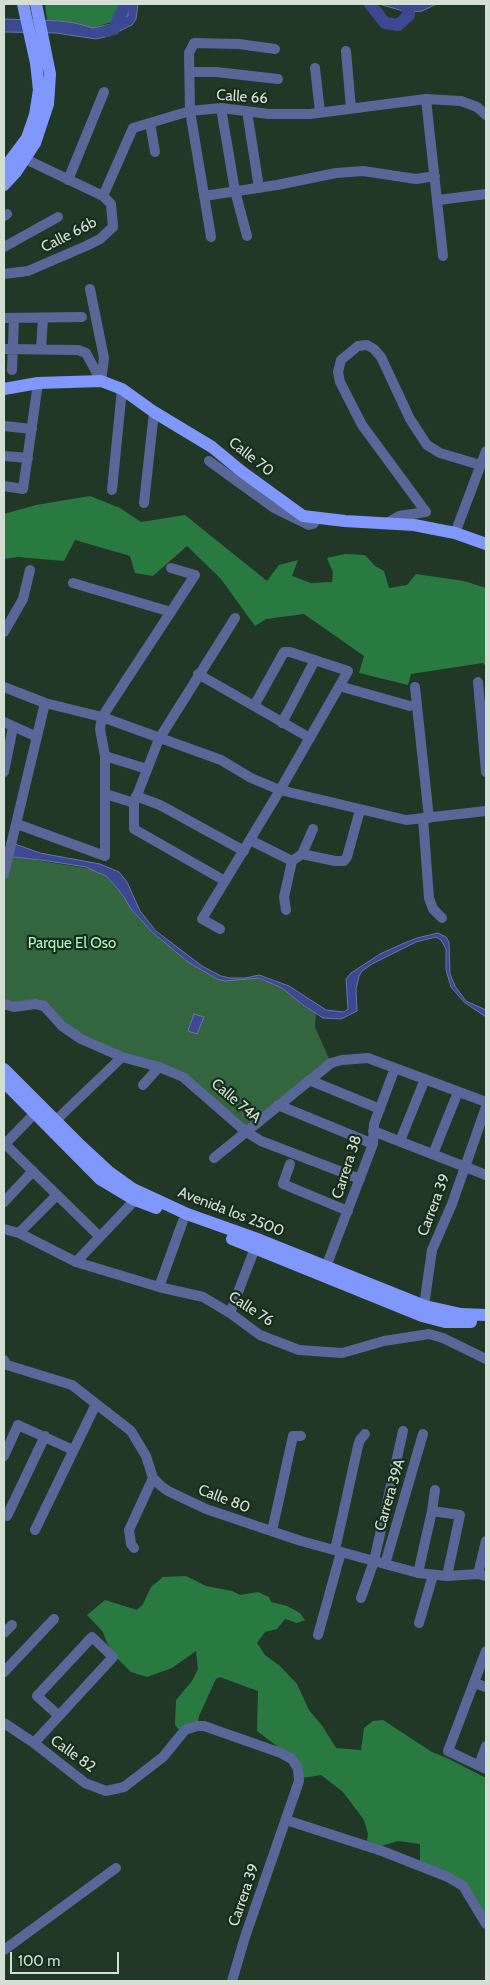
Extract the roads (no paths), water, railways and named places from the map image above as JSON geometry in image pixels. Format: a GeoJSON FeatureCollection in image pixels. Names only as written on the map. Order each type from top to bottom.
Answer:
{"type":"FeatureCollection","features":[{"type":"Feature","properties":{"kind":"main road"},"geometry":{"type":"LineString","coordinates":[[23,4],[42,62]]}},
{"type":"Feature","properties":{"kind":"main road"},"geometry":{"type":"LineString","coordinates":[[4,185],[20,157],[35,115],[42,62],[36,4]]}},
{"type":"Feature","properties":{"kind":"main road"},"geometry":{"type":"LineString","coordinates":[[4,169],[20,157]]}},
{"type":"Feature","properties":{"kind":"main road","name":"Calle 70"},"geometry":{"type":"LineString","coordinates":[[4,389],[38,383],[101,381],[122,389],[154,412],[212,447],[241,471],[303,516],[414,525],[455,533],[486,544]]}},
{"type":"Feature","properties":{"kind":"main road","name":"Avenida los 2500"},"geometry":{"type":"LineString","coordinates":[[4,1069],[38,1110],[100,1178],[135,1200],[183,1222],[325,1271]]}},
{"type":"Feature","properties":{"kind":"main road","name":"Avenida los 2500"},"geometry":{"type":"LineString","coordinates":[[4,1082],[38,1110]]}},
{"type":"Feature","properties":{"kind":"main road","name":"Avenida los 2500"},"geometry":{"type":"LineString","coordinates":[[52,1124],[108,1171],[133,1189],[187,1214],[428,1312],[445,1322],[486,1322]]}},
{"type":"Feature","properties":{"kind":"main road","name":"Avenida los 2500"},"geometry":{"type":"LineString","coordinates":[[428,1312],[486,1315]]}},
{"type":"Feature","properties":{"kind":"street"},"geometry":{"type":"LineString","coordinates":[[211,237],[190,111],[189,53],[194,43],[238,44],[276,49]]}},
{"type":"Feature","properties":{"kind":"street"},"geometry":{"type":"LineString","coordinates":[[346,51],[351,108]]}},
{"type":"Feature","properties":{"kind":"street"},"geometry":{"type":"LineString","coordinates":[[315,68],[320,112]]}},
{"type":"Feature","properties":{"kind":"street"},"geometry":{"type":"LineString","coordinates":[[190,72],[216,72],[278,79]]}},
{"type":"Feature","properties":{"kind":"street"},"geometry":{"type":"LineString","coordinates":[[68,180],[104,92]]}},
{"type":"Feature","properties":{"kind":"street"},"geometry":{"type":"LineString","coordinates":[[426,99],[444,256]]}},
{"type":"Feature","properties":{"kind":"street","name":"Calle 66"},"geometry":{"type":"LineString","coordinates":[[103,196],[133,128],[190,111],[221,108],[246,112],[294,114],[426,99],[460,101],[477,107],[486,115]]}},
{"type":"Feature","properties":{"kind":"street"},"geometry":{"type":"LineString","coordinates":[[221,108],[235,191],[247,236]]}},
{"type":"Feature","properties":{"kind":"street"},"geometry":{"type":"LineString","coordinates":[[246,112],[260,188]]}},
{"type":"Feature","properties":{"kind":"street"},"geometry":{"type":"LineString","coordinates":[[150,123],[155,152]]}},
{"type":"Feature","properties":{"kind":"street"},"geometry":{"type":"LineString","coordinates":[[20,157],[103,196]]}},
{"type":"Feature","properties":{"kind":"street"},"geometry":{"type":"LineString","coordinates":[[204,196],[260,188],[336,173],[363,171],[416,179],[435,176]]}},
{"type":"Feature","properties":{"kind":"street"},"geometry":{"type":"LineString","coordinates":[[438,200],[486,194]]}},
{"type":"Feature","properties":{"kind":"street","name":"Calle 66b"},"geometry":{"type":"LineString","coordinates":[[4,274],[28,271],[100,238],[113,227],[111,204],[103,196]]}},
{"type":"Feature","properties":{"kind":"street"},"geometry":{"type":"LineString","coordinates":[[4,247],[58,217]]}},
{"type":"Feature","properties":{"kind":"street"},"geometry":{"type":"LineString","coordinates":[[90,289],[104,358],[101,381]]}},
{"type":"Feature","properties":{"kind":"street"},"geometry":{"type":"LineString","coordinates":[[12,370],[8,349],[9,318],[82,317]]}},
{"type":"Feature","properties":{"kind":"street"},"geometry":{"type":"LineString","coordinates":[[42,349],[43,318]]}},
{"type":"Feature","properties":{"kind":"street"},"geometry":{"type":"LineString","coordinates":[[387,523],[399,516],[426,512],[362,425],[340,382],[338,372],[342,360],[358,346],[367,345],[374,349],[381,357],[410,419],[428,445],[440,452],[480,465]]}},
{"type":"Feature","properties":{"kind":"street"},"geometry":{"type":"LineString","coordinates":[[8,349],[78,350],[86,353],[101,381]]}},
{"type":"Feature","properties":{"kind":"street"},"geometry":{"type":"LineString","coordinates":[[4,486],[23,489],[38,383]]}},
{"type":"Feature","properties":{"kind":"street"},"geometry":{"type":"LineString","coordinates":[[112,490],[122,389]]}},
{"type":"Feature","properties":{"kind":"street"},"geometry":{"type":"LineString","coordinates":[[144,503],[154,412]]}},
{"type":"Feature","properties":{"kind":"street"},"geometry":{"type":"LineString","coordinates":[[4,426],[32,428]]}},
{"type":"Feature","properties":{"kind":"street"},"geometry":{"type":"LineString","coordinates":[[455,533],[486,451]]}},
{"type":"Feature","properties":{"kind":"street"},"geometry":{"type":"LineString","coordinates":[[4,456],[28,458]]}},
{"type":"Feature","properties":{"kind":"street"},"geometry":{"type":"LineString","coordinates":[[209,461],[274,508],[309,525],[313,524],[318,518]]}},
{"type":"Feature","properties":{"kind":"street"},"geometry":{"type":"LineString","coordinates":[[17,824],[105,856],[106,792],[105,756],[100,729],[102,717],[195,575],[171,568]]}},
{"type":"Feature","properties":{"kind":"street"},"geometry":{"type":"LineString","coordinates":[[4,632],[23,599],[30,570]]}},
{"type":"Feature","properties":{"kind":"street"},"geometry":{"type":"LineString","coordinates":[[72,582],[171,612]]}},
{"type":"Feature","properties":{"kind":"street"},"geometry":{"type":"LineString","coordinates":[[225,881],[134,830],[135,799],[160,739],[198,674],[235,618]]}},
{"type":"Feature","properties":{"kind":"street"},"geometry":{"type":"LineString","coordinates":[[220,930],[202,919],[280,790],[348,670],[290,652],[284,652],[254,706]]}},
{"type":"Feature","properties":{"kind":"street"},"geometry":{"type":"LineString","coordinates":[[282,723],[315,660]]}},
{"type":"Feature","properties":{"kind":"street"},"geometry":{"type":"LineString","coordinates":[[198,674],[310,738]]}},
{"type":"Feature","properties":{"kind":"street"},"geometry":{"type":"LineString","coordinates":[[478,682],[486,772]]}},
{"type":"Feature","properties":{"kind":"street"},"geometry":{"type":"LineString","coordinates":[[339,686],[410,706]]}},
{"type":"Feature","properties":{"kind":"street"},"geometry":{"type":"LineString","coordinates":[[4,687],[46,703],[102,717],[221,760],[251,778],[280,790],[406,820],[486,811]]}},
{"type":"Feature","properties":{"kind":"street"},"geometry":{"type":"LineString","coordinates":[[415,687],[426,818],[429,898],[433,909],[442,918]]}},
{"type":"Feature","properties":{"kind":"street"},"geometry":{"type":"LineString","coordinates":[[5,871],[46,703]]}},
{"type":"Feature","properties":{"kind":"street"},"geometry":{"type":"LineString","coordinates":[[4,772],[8,725],[37,737]]}},
{"type":"Feature","properties":{"kind":"street"},"geometry":{"type":"LineString","coordinates":[[105,756],[147,769]]}},
{"type":"Feature","properties":{"kind":"street"},"geometry":{"type":"LineString","coordinates":[[106,792],[160,805],[244,851]]}},
{"type":"Feature","properties":{"kind":"street"},"geometry":{"type":"LineString","coordinates":[[302,854],[335,862],[344,861],[347,858],[360,810]]}},
{"type":"Feature","properties":{"kind":"street"},"geometry":{"type":"LineString","coordinates":[[286,910],[284,897],[292,861],[302,854],[313,829]]}},
{"type":"Feature","properties":{"kind":"street"},"geometry":{"type":"LineString","coordinates":[[250,840],[292,861]]}},
{"type":"Feature","properties":{"kind":"street","name":"Calle 74A"},"geometry":{"type":"LineString","coordinates":[[4,1004],[14,1007],[32,1004],[41,1005],[74,1035],[122,1057],[159,1067],[183,1077],[245,1131],[261,1141],[360,1179]]}},
{"type":"Feature","properties":{"kind":"street"},"geometry":{"type":"LineString","coordinates":[[52,1124],[122,1057]]}},
{"type":"Feature","properties":{"kind":"street"},"geometry":{"type":"LineString","coordinates":[[214,1158],[331,1063],[350,1058],[368,1058],[486,1102]]}},
{"type":"Feature","properties":{"kind":"street"},"geometry":{"type":"LineString","coordinates":[[143,1085],[159,1067]]}},
{"type":"Feature","properties":{"kind":"street","name":"Carrera 38"},"geometry":{"type":"LineString","coordinates":[[325,1271],[373,1144],[374,1124],[395,1068]]}},
{"type":"Feature","properties":{"kind":"street"},"geometry":{"type":"LineString","coordinates":[[400,1141],[424,1078]]}},
{"type":"Feature","properties":{"kind":"street"},"geometry":{"type":"LineString","coordinates":[[309,1080],[380,1109]]}},
{"type":"Feature","properties":{"kind":"street"},"geometry":{"type":"LineString","coordinates":[[433,1154],[458,1092]]}},
{"type":"Feature","properties":{"kind":"street"},"geometry":{"type":"LineString","coordinates":[[278,1105],[373,1144]]}},
{"type":"Feature","properties":{"kind":"street","name":"Carrera 39"},"geometry":{"type":"LineString","coordinates":[[429,1334],[428,1312],[432,1250],[450,1210],[486,1108]]}},
{"type":"Feature","properties":{"kind":"street"},"geometry":{"type":"LineString","coordinates":[[38,1110],[4,1144],[100,1237]]}},
{"type":"Feature","properties":{"kind":"street"},"geometry":{"type":"LineString","coordinates":[[373,1131],[486,1175]]}},
{"type":"Feature","properties":{"kind":"street"},"geometry":{"type":"LineString","coordinates":[[290,1164],[282,1184],[348,1210]]}},
{"type":"Feature","properties":{"kind":"street"},"geometry":{"type":"LineString","coordinates":[[4,1202],[33,1171]]}},
{"type":"Feature","properties":{"kind":"street"},"geometry":{"type":"LineString","coordinates":[[19,1233],[57,1195]]}},
{"type":"Feature","properties":{"kind":"street"},"geometry":{"type":"LineString","coordinates":[[76,1262],[135,1200]]}},
{"type":"Feature","properties":{"kind":"street"},"geometry":{"type":"LineString","coordinates":[[159,1287],[183,1222]]}},
{"type":"Feature","properties":{"kind":"street","name":"Calle 76"},"geometry":{"type":"LineString","coordinates":[[4,1229],[19,1233],[76,1262],[159,1287],[203,1297],[230,1313],[260,1335],[299,1350],[342,1353],[384,1341],[429,1334],[442,1338],[486,1359]]}},
{"type":"Feature","properties":{"kind":"street"},"geometry":{"type":"LineString","coordinates":[[230,1313],[254,1248]]}},
{"type":"Feature","properties":{"kind":"street"},"geometry":{"type":"LineString","coordinates":[[4,1360],[6,1365],[68,1383],[131,1432],[146,1456],[153,1478],[129,1530],[134,1548]]}},
{"type":"Feature","properties":{"kind":"street"},"geometry":{"type":"LineString","coordinates":[[35,1530],[72,1450],[96,1404]]}},
{"type":"Feature","properties":{"kind":"street"},"geometry":{"type":"LineString","coordinates":[[4,1456],[18,1425],[72,1450]]}},
{"type":"Feature","properties":{"kind":"street"},"geometry":{"type":"LineString","coordinates":[[361,1598],[374,1561],[403,1431]]}},
{"type":"Feature","properties":{"kind":"street"},"geometry":{"type":"LineString","coordinates":[[318,1635],[338,1551],[358,1446],[365,1434]]}},
{"type":"Feature","properties":{"kind":"street","name":"Carrera 39A"},"geometry":{"type":"LineString","coordinates":[[385,1564],[423,1434]]}},
{"type":"Feature","properties":{"kind":"street"},"geometry":{"type":"LineString","coordinates":[[7,1516],[45,1436]]}},
{"type":"Feature","properties":{"kind":"street"},"geometry":{"type":"LineString","coordinates":[[272,1531],[293,1436],[301,1436]]}},
{"type":"Feature","properties":{"kind":"street","name":"Calle 80"},"geometry":{"type":"LineString","coordinates":[[153,1478],[168,1491],[206,1509],[338,1551],[434,1575],[482,1575]]}},
{"type":"Feature","properties":{"kind":"street"},"geometry":{"type":"LineString","coordinates":[[418,1572],[435,1490]]}},
{"type":"Feature","properties":{"kind":"street"},"geometry":{"type":"LineString","coordinates":[[432,1511],[460,1515],[447,1576]]}},
{"type":"Feature","properties":{"kind":"street"},"geometry":{"type":"LineString","coordinates":[[482,1575],[486,1541]]}},
{"type":"Feature","properties":{"kind":"street"},"geometry":{"type":"LineString","coordinates":[[419,1623],[434,1575]]}},
{"type":"Feature","properties":{"kind":"street"},"geometry":{"type":"LineString","coordinates":[[4,1672],[54,1620]]}},
{"type":"Feature","properties":{"kind":"street"},"geometry":{"type":"LineString","coordinates":[[34,1743],[113,1657],[92,1637],[37,1696],[58,1715]]}},
{"type":"Feature","properties":{"kind":"street"},"geometry":{"type":"LineString","coordinates":[[486,1651],[448,1751],[482,1767],[486,1746]]}},
{"type":"Feature","properties":{"kind":"street"},"geometry":{"type":"LineString","coordinates":[[474,1683],[486,1687]]}},
{"type":"Feature","properties":{"kind":"street","name":"Calle 82"},"geometry":{"type":"LineString","coordinates":[[4,1723],[34,1743],[85,1783],[106,1791],[124,1787],[164,1757],[185,1730],[196,1726]]}},
{"type":"Feature","properties":{"kind":"street","name":"Carrera 39"},"geometry":{"type":"LineString","coordinates":[[196,1726],[204,1726],[281,1753],[292,1759],[298,1769],[299,1781],[245,1937],[232,1981]]}},
{"type":"Feature","properties":{"kind":"street"},"geometry":{"type":"LineString","coordinates":[[286,1820],[382,1850],[448,1878],[463,1886],[486,1924]]}},
{"type":"Feature","properties":{"kind":"street"},"geometry":{"type":"LineString","coordinates":[[4,1950],[116,1868]]}},
{"type":"Feature","properties":{"kind":"water"},"geometry":{"type":"Polygon","coordinates":[[[128,4],[138,4],[136,19],[132,25],[109,36],[96,39],[56,33],[4,32],[4,19],[60,21],[93,28],[111,24],[128,16],[128,4]]]}},
{"type":"Feature","properties":{"kind":"water"},"geometry":{"type":"Polygon","coordinates":[[[379,4],[437,4],[422,11],[412,12],[379,4]]]}},
{"type":"Feature","properties":{"kind":"water"},"geometry":{"type":"Polygon","coordinates":[[[15,844],[40,853],[100,864],[119,872],[127,882],[140,911],[156,931],[202,966],[221,976],[230,978],[245,978],[259,975],[289,986],[326,1010],[344,1012],[348,1009],[346,979],[351,973],[380,954],[417,938],[438,933],[446,937],[449,942],[450,974],[455,986],[466,1001],[486,1010],[486,1017],[464,1002],[451,987],[446,970],[446,949],[441,940],[436,937],[416,942],[362,971],[356,989],[357,1011],[341,1019],[323,1018],[282,988],[259,978],[225,981],[217,979],[188,962],[152,932],[131,909],[124,897],[106,876],[86,867],[15,857],[4,859],[4,848],[15,844]]]}},
{"type":"Feature","properties":{"kind":"water"},"geometry":{"type":"Polygon","coordinates":[[[194,1014],[204,1017],[197,1034],[188,1031],[194,1014]]]}},
{"type":"Feature","properties":{"kind":"waterway"},"geometry":{"type":"LineString","coordinates":[[107,31],[114,29],[125,4]]}},
{"type":"Feature","properties":{"kind":"waterway"},"geometry":{"type":"LineString","coordinates":[[370,4],[385,23],[398,25],[409,15],[405,4]]}},
{"type":"Feature","properties":{"kind":"park label","name":"Parque El Oso"},"geometry":{"type":"Point","coordinates":[72,944]}}]}
